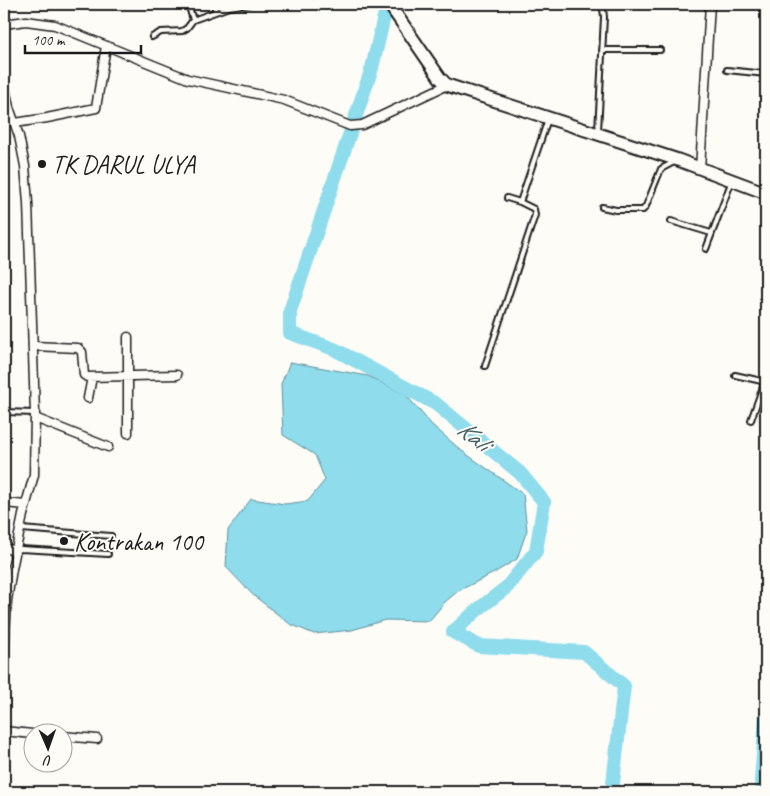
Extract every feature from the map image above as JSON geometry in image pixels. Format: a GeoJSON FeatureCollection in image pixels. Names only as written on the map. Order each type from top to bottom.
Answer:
{"type":"FeatureCollection","features":[{"type":"Feature","properties":{"kind":"street"},"geometry":{"type":"LineString","coordinates":[[700,169],[710,4]]}},
{"type":"Feature","properties":{"kind":"street"},"geometry":{"type":"LineString","coordinates":[[390,5],[440,78],[447,85],[678,160],[766,193]]}},
{"type":"Feature","properties":{"kind":"street"},"geometry":{"type":"LineString","coordinates":[[4,24],[26,21],[55,25],[188,80],[284,100],[350,126],[362,125],[447,85]]}},
{"type":"Feature","properties":{"kind":"street"},"geometry":{"type":"LineString","coordinates":[[4,118],[14,120],[47,118],[96,108],[106,46]]}},
{"type":"Feature","properties":{"kind":"street"},"geometry":{"type":"LineString","coordinates":[[4,83],[25,166],[35,416],[34,475],[16,551],[8,569],[4,654]]}},
{"type":"Feature","properties":{"kind":"street"},"geometry":{"type":"LineString","coordinates":[[128,337],[128,433]]}},
{"type":"Feature","properties":{"kind":"street"},"geometry":{"type":"LineString","coordinates":[[33,346],[78,348],[84,357],[84,375],[87,377],[177,375]]}},
{"type":"Feature","properties":{"kind":"street"},"geometry":{"type":"LineString","coordinates":[[88,398],[92,377]]}},
{"type":"Feature","properties":{"kind":"street"},"geometry":{"type":"LineString","coordinates":[[35,416],[108,447]]}},
{"type":"Feature","properties":{"kind":"street"},"geometry":{"type":"LineString","coordinates":[[4,502],[26,506]]}},
{"type":"Feature","properties":{"kind":"street"},"geometry":{"type":"LineString","coordinates":[[4,548],[16,551]]}},
{"type":"Feature","properties":{"kind":"street"},"geometry":{"type":"LineString","coordinates":[[4,731],[22,733]]}},
{"type":"Feature","properties":{"kind":"street"},"geometry":{"type":"LineString","coordinates":[[72,737],[97,739]]}},
{"type":"Feature","properties":{"kind":"lane"},"geometry":{"type":"LineString","coordinates":[[188,4],[193,20]]}},
{"type":"Feature","properties":{"kind":"lane"},"geometry":{"type":"LineString","coordinates":[[215,4],[215,12]]}},
{"type":"Feature","properties":{"kind":"lane"},"geometry":{"type":"LineString","coordinates":[[152,37],[161,32],[182,31],[193,20],[229,7],[249,4]]}},
{"type":"Feature","properties":{"kind":"lane"},"geometry":{"type":"LineString","coordinates":[[598,134],[604,17],[600,4]]}},
{"type":"Feature","properties":{"kind":"lane"},"geometry":{"type":"LineString","coordinates":[[602,50],[660,50]]}},
{"type":"Feature","properties":{"kind":"lane"},"geometry":{"type":"LineString","coordinates":[[727,70],[766,74]]}},
{"type":"Feature","properties":{"kind":"lane"},"geometry":{"type":"LineString","coordinates":[[520,202],[548,119]]}},
{"type":"Feature","properties":{"kind":"lane"},"geometry":{"type":"LineString","coordinates":[[602,207],[616,210],[643,210],[661,169],[678,160]]}},
{"type":"Feature","properties":{"kind":"lane"},"geometry":{"type":"LineString","coordinates":[[706,249],[732,180]]}},
{"type":"Feature","properties":{"kind":"lane"},"geometry":{"type":"LineString","coordinates":[[485,366],[535,214],[534,209],[507,198]]}},
{"type":"Feature","properties":{"kind":"lane"},"geometry":{"type":"LineString","coordinates":[[671,221],[711,234]]}},
{"type":"Feature","properties":{"kind":"lane"},"geometry":{"type":"LineString","coordinates":[[735,375],[766,381],[751,420]]}},
{"type":"Feature","properties":{"kind":"lane"},"geometry":{"type":"LineString","coordinates":[[4,412],[35,416]]}},
{"type":"Feature","properties":{"kind":"lane"},"geometry":{"type":"LineString","coordinates":[[20,529],[111,536]]}},
{"type":"Feature","properties":{"kind":"lane"},"geometry":{"type":"LineString","coordinates":[[16,551],[21,549],[108,554]]}},
{"type":"Feature","properties":{"kind":"water"},"geometry":{"type":"Polygon","coordinates":[[[290,362],[368,376],[406,395],[432,425],[462,451],[523,494],[527,530],[517,559],[458,591],[445,602],[429,621],[385,620],[352,630],[314,634],[290,624],[253,595],[226,567],[228,530],[251,499],[285,504],[308,501],[325,480],[315,455],[283,435],[281,384],[290,362]]]}},
{"type":"Feature","properties":{"kind":"waterway","name":"Kali"},"geometry":{"type":"LineString","coordinates":[[387,4],[372,68],[290,311],[290,333],[334,349],[436,404],[520,473],[544,502],[536,551],[507,587],[453,632],[479,646],[584,652],[624,686],[612,792]]}},
{"type":"Feature","properties":{"kind":"waterway"},"geometry":{"type":"LineString","coordinates":[[764,792],[761,781],[766,718]]}},
{"type":"Feature","properties":{"kind":"place","name":"TK DARUL ULYA"},"geometry":{"type":"Point","coordinates":[42,164]}},
{"type":"Feature","properties":{"kind":"place","name":"Kontrakan 100"},"geometry":{"type":"Point","coordinates":[64,541]}}]}
